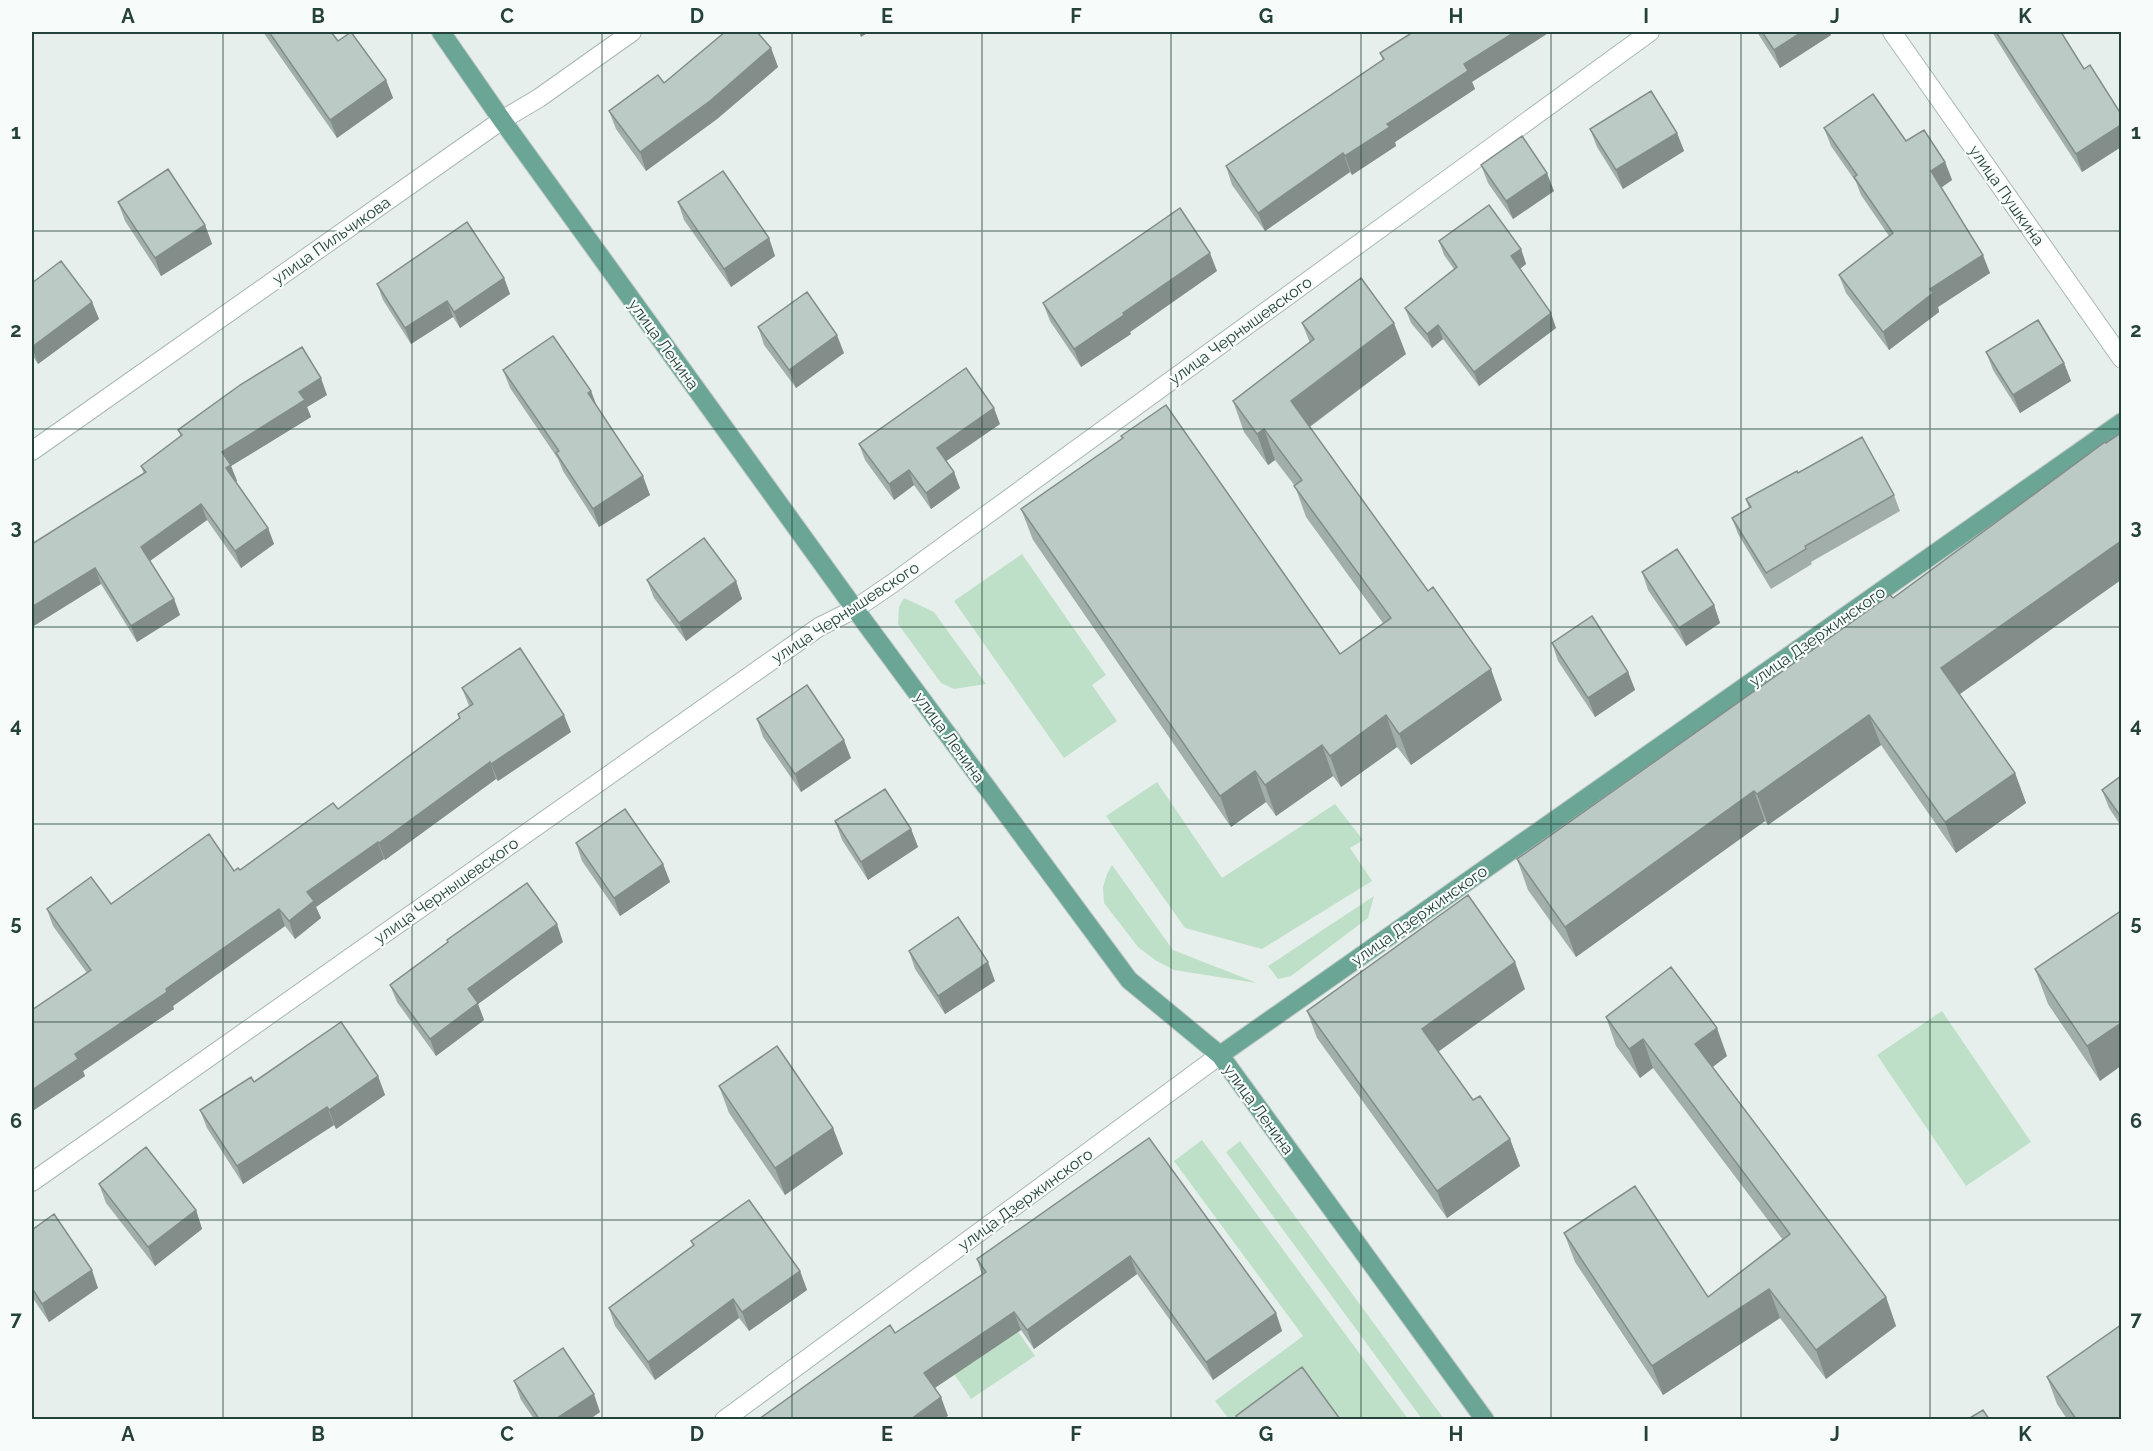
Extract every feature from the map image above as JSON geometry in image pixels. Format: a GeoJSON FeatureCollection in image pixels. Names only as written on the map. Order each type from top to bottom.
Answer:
{"type":"FeatureCollection","features":[{"type":"Feature","properties":{"kind":"main road","name":"улица Ленина"},"geometry":{"type":"LineString","coordinates":[[441,32],[855,609],[1129,980],[1220,1055],[1485,1419]]}},
{"type":"Feature","properties":{"kind":"main road","name":"улица Дзержинского"},"geometry":{"type":"LineString","coordinates":[[1220,1055],[2121,422]]}},
{"type":"Feature","properties":{"kind":"street","name":"улица Пильчикова"},"geometry":{"type":"LineString","coordinates":[[32,451],[502,120],[539,98],[632,32]]}},
{"type":"Feature","properties":{"kind":"street","name":"улица Чернышевского"},"geometry":{"type":"LineString","coordinates":[[32,1182],[819,627],[855,609],[1650,32]]}},
{"type":"Feature","properties":{"kind":"street","name":"улица Пушкина"},"geometry":{"type":"LineString","coordinates":[[1892,32],[2121,359]]}},
{"type":"Feature","properties":{"kind":"street","name":"улица Дзержинского"},"geometry":{"type":"LineString","coordinates":[[724,1419],[1220,1055]]}},
{"type":"Feature","properties":{"kind":"green space"},"geometry":{"type":"Polygon","coordinates":[[[1022,554],[1106,675],[1092,685],[1117,721],[1064,758],[954,601],[1022,554]]]}},
{"type":"Feature","properties":{"kind":"green space"},"geometry":{"type":"Polygon","coordinates":[[[904,598],[934,612],[986,684],[954,689],[941,683],[898,624],[899,607],[904,598]]]}},
{"type":"Feature","properties":{"kind":"green space"},"geometry":{"type":"Polygon","coordinates":[[[1157,782],[1222,878],[1335,804],[1363,840],[1350,848],[1372,881],[1262,949],[1185,928],[1106,816],[1157,782]]]}},
{"type":"Feature","properties":{"kind":"green space"},"geometry":{"type":"Polygon","coordinates":[[[1112,865],[1173,950],[1257,983],[1174,970],[1155,960],[1138,947],[1104,903],[1103,887],[1112,865]]]}},
{"type":"Feature","properties":{"kind":"green space"},"geometry":{"type":"Polygon","coordinates":[[[1374,896],[1368,918],[1291,976],[1278,979],[1268,966],[1374,896]]]}},
{"type":"Feature","properties":{"kind":"green space"},"geometry":{"type":"Polygon","coordinates":[[[1942,1011],[2031,1142],[1966,1186],[1877,1055],[1942,1011]]]}},
{"type":"Feature","properties":{"kind":"green space"},"geometry":{"type":"Polygon","coordinates":[[[1202,1140],[1408,1419],[1229,1419],[1215,1401],[1303,1336],[1174,1161],[1202,1140]]]}},
{"type":"Feature","properties":{"kind":"green space"},"geometry":{"type":"Polygon","coordinates":[[[1240,1141],[1444,1419],[1422,1419],[1226,1152],[1240,1141]]]}},
{"type":"Feature","properties":{"kind":"green space"},"geometry":{"type":"Polygon","coordinates":[[[986,1285],[1035,1356],[971,1399],[923,1328],[986,1285]]]}},
{"type":"Feature","properties":{"kind":"building"},"geometry":{"type":"Polygon","coordinates":[[[269,32],[331,32],[338,41],[351,32],[386,80],[330,120],[269,32]]]}},
{"type":"Feature","properties":{"kind":"building"},"geometry":{"type":"Polygon","coordinates":[[[725,32],[757,32],[771,48],[710,101],[640,152],[609,111],[658,75],[664,83],[725,32]]]}},
{"type":"Feature","properties":{"kind":"building"},"geometry":{"type":"Polygon","coordinates":[[[1413,32],[1515,32],[1464,64],[1468,71],[1387,124],[1390,127],[1345,156],[1343,153],[1258,213],[1226,166],[1384,59],[1380,53],[1413,32]]]}},
{"type":"Feature","properties":{"kind":"building"},"geometry":{"type":"Polygon","coordinates":[[[1762,32],[1802,32],[1774,50],[1762,32]]]}},
{"type":"Feature","properties":{"kind":"building"},"geometry":{"type":"Polygon","coordinates":[[[1996,32],[2061,32],[2084,69],[2090,65],[2121,114],[2121,125],[2076,154],[1996,32]]]}},
{"type":"Feature","properties":{"kind":"building"},"geometry":{"type":"Polygon","coordinates":[[[1651,91],[1677,133],[1616,170],[1590,129],[1651,91]]]}},
{"type":"Feature","properties":{"kind":"building"},"geometry":{"type":"Polygon","coordinates":[[[1873,94],[1906,141],[1924,130],[1945,162],[1931,171],[1983,255],[1930,289],[1933,293],[1883,332],[1839,275],[1893,233],[1854,177],[1857,175],[1824,128],[1873,94]]]}},
{"type":"Feature","properties":{"kind":"building"},"geometry":{"type":"Polygon","coordinates":[[[1522,136],[1547,173],[1506,201],[1481,165],[1522,136]]]}},
{"type":"Feature","properties":{"kind":"building"},"geometry":{"type":"Polygon","coordinates":[[[168,169],[205,225],[155,258],[118,202],[168,169]]]}},
{"type":"Feature","properties":{"kind":"building"},"geometry":{"type":"Polygon","coordinates":[[[723,171],[769,238],[724,269],[678,202],[723,171]]]}},
{"type":"Feature","properties":{"kind":"building"},"geometry":{"type":"Polygon","coordinates":[[[1489,205],[1521,249],[1511,256],[1551,313],[1474,372],[1438,325],[1427,334],[1405,308],[1457,267],[1439,241],[1489,205]]]}},
{"type":"Feature","properties":{"kind":"building"},"geometry":{"type":"Polygon","coordinates":[[[1180,208],[1210,253],[1074,349],[1043,303],[1180,208]]]}},
{"type":"Feature","properties":{"kind":"building"},"geometry":{"type":"Polygon","coordinates":[[[467,222],[504,278],[454,312],[447,301],[405,328],[377,284],[467,222]]]}},
{"type":"Feature","properties":{"kind":"building"},"geometry":{"type":"Polygon","coordinates":[[[61,261],[92,302],[32,347],[32,283],[61,261]]]}},
{"type":"Feature","properties":{"kind":"building"},"geometry":{"type":"Polygon","coordinates":[[[1361,278],[1394,323],[1291,401],[1428,591],[1433,587],[1491,669],[1399,734],[1386,715],[1330,756],[1322,745],[1265,785],[1255,771],[1220,796],[1021,509],[1166,405],[1340,654],[1391,618],[1294,486],[1302,480],[1264,429],[1257,434],[1233,401],[1314,339],[1302,323],[1361,278]]]}},
{"type":"Feature","properties":{"kind":"building"},"geometry":{"type":"Polygon","coordinates":[[[807,292],[837,335],[789,370],[758,327],[807,292]]]}},
{"type":"Feature","properties":{"kind":"building"},"geometry":{"type":"Polygon","coordinates":[[[2038,320],[2064,363],[2013,395],[1986,352],[2038,320]]]}},
{"type":"Feature","properties":{"kind":"building"},"geometry":{"type":"Polygon","coordinates":[[[553,336],[591,391],[588,393],[643,476],[593,509],[556,453],[559,451],[503,370],[553,336]]]}},
{"type":"Feature","properties":{"kind":"building"},"geometry":{"type":"Polygon","coordinates":[[[302,347],[321,378],[299,392],[305,400],[222,452],[231,465],[226,468],[268,528],[235,551],[201,504],[141,547],[174,599],[131,626],[95,568],[32,607],[32,544],[146,472],[141,466],[182,435],[178,430],[240,385],[302,347]]]}},
{"type":"Feature","properties":{"kind":"building"},"geometry":{"type":"Polygon","coordinates":[[[966,368],[994,408],[937,448],[954,472],[926,493],[909,470],[889,484],[859,444],[966,368]]]}},
{"type":"Feature","properties":{"kind":"building"},"geometry":{"type":"Polygon","coordinates":[[[2121,433],[2121,541],[1941,668],[2015,773],[1945,822],[1869,715],[1757,794],[1754,791],[1565,927],[1517,859],[1890,595],[1893,598],[2105,442],[2121,433]]]}},
{"type":"Feature","properties":{"kind":"building"},"geometry":{"type":"Polygon","coordinates":[[[1862,437],[1894,495],[1805,546],[1806,549],[1766,573],[1732,518],[1751,507],[1746,499],[1862,437]]]}},
{"type":"Feature","properties":{"kind":"building"},"geometry":{"type":"Polygon","coordinates":[[[704,538],[736,581],[679,623],[647,580],[704,538]]]}},
{"type":"Feature","properties":{"kind":"building"},"geometry":{"type":"Polygon","coordinates":[[[1677,549],[1714,605],[1679,628],[1642,572],[1677,549]]]}},
{"type":"Feature","properties":{"kind":"building"},"geometry":{"type":"Polygon","coordinates":[[[1592,616],[1628,672],[1588,698],[1552,643],[1592,616]]]}},
{"type":"Feature","properties":{"kind":"building"},"geometry":{"type":"Polygon","coordinates":[[[520,648],[564,715],[491,764],[490,762],[307,892],[314,901],[289,921],[279,909],[166,989],[167,992],[75,1054],[78,1059],[32,1090],[32,1010],[91,970],[47,909],[91,877],[111,904],[209,834],[234,871],[238,868],[240,870],[333,803],[338,809],[460,718],[458,714],[473,704],[462,688],[520,648]]]}},
{"type":"Feature","properties":{"kind":"building"},"geometry":{"type":"Polygon","coordinates":[[[807,685],[844,740],[795,774],[757,719],[807,685]]]}},
{"type":"Feature","properties":{"kind":"building"},"geometry":{"type":"Polygon","coordinates":[[[2121,776],[2121,817],[2102,790],[2121,776]]]}},
{"type":"Feature","properties":{"kind":"building"},"geometry":{"type":"Polygon","coordinates":[[[885,789],[911,829],[861,862],[835,821],[885,789]]]}},
{"type":"Feature","properties":{"kind":"building"},"geometry":{"type":"Polygon","coordinates":[[[625,809],[663,864],[614,898],[576,843],[625,809]]]}},
{"type":"Feature","properties":{"kind":"building"},"geometry":{"type":"Polygon","coordinates":[[[527,883],[557,924],[468,989],[478,1003],[430,1039],[390,985],[448,942],[447,940],[527,883]]]}},
{"type":"Feature","properties":{"kind":"building"},"geometry":{"type":"Polygon","coordinates":[[[1468,895],[1515,962],[1422,1029],[1473,1100],[1480,1096],[1510,1139],[1437,1191],[1307,1011],[1468,895]]]}},
{"type":"Feature","properties":{"kind":"building"},"geometry":{"type":"Polygon","coordinates":[[[2121,911],[2121,1023],[2087,1046],[2035,969],[2121,911]]]}},
{"type":"Feature","properties":{"kind":"building"},"geometry":{"type":"Polygon","coordinates":[[[958,917],[988,962],[938,996],[909,951],[958,917]]]}},
{"type":"Feature","properties":{"kind":"building"},"geometry":{"type":"Polygon","coordinates":[[[1671,967],[1717,1028],[1695,1044],[1886,1297],[1816,1350],[1769,1289],[1652,1366],[1564,1233],[1635,1186],[1708,1297],[1790,1234],[1643,1039],[1629,1049],[1606,1017],[1671,967]]]}},
{"type":"Feature","properties":{"kind":"building"},"geometry":{"type":"Polygon","coordinates":[[[341,1022],[378,1076],[329,1110],[327,1107],[237,1166],[200,1110],[251,1077],[254,1082],[341,1022]]]}},
{"type":"Feature","properties":{"kind":"building"},"geometry":{"type":"Polygon","coordinates":[[[777,1046],[833,1128],[775,1168],[719,1086],[777,1046]]]}},
{"type":"Feature","properties":{"kind":"building"},"geometry":{"type":"Polygon","coordinates":[[[1149,1138],[1276,1313],[1206,1362],[1130,1256],[1027,1330],[1014,1312],[924,1373],[941,1397],[911,1419],[759,1419],[890,1325],[895,1333],[986,1272],[977,1259],[1149,1138]]]}},
{"type":"Feature","properties":{"kind":"building"},"geometry":{"type":"Polygon","coordinates":[[[146,1147],[196,1210],[148,1247],[99,1184],[146,1147]]]}},
{"type":"Feature","properties":{"kind":"building"},"geometry":{"type":"Polygon","coordinates":[[[749,1200],[800,1271],[742,1312],[733,1299],[648,1362],[609,1308],[694,1245],[691,1241],[749,1200]]]}},
{"type":"Feature","properties":{"kind":"building"},"geometry":{"type":"Polygon","coordinates":[[[54,1214],[92,1270],[42,1304],[32,1288],[32,1230],[54,1214]]]}},
{"type":"Feature","properties":{"kind":"building"},"geometry":{"type":"Polygon","coordinates":[[[2121,1325],[2121,1419],[2076,1419],[2047,1377],[2121,1325]]]}},
{"type":"Feature","properties":{"kind":"building"},"geometry":{"type":"Polygon","coordinates":[[[563,1348],[594,1394],[556,1419],[539,1419],[514,1381],[563,1348]]]}},
{"type":"Feature","properties":{"kind":"building"},"geometry":{"type":"Polygon","coordinates":[[[1302,1367],[1340,1419],[1238,1419],[1236,1416],[1302,1367]]]}},
{"type":"Feature","properties":{"kind":"building"},"geometry":{"type":"Polygon","coordinates":[[[1983,1410],[1989,1419],[1968,1419],[1983,1410]]]}}]}
